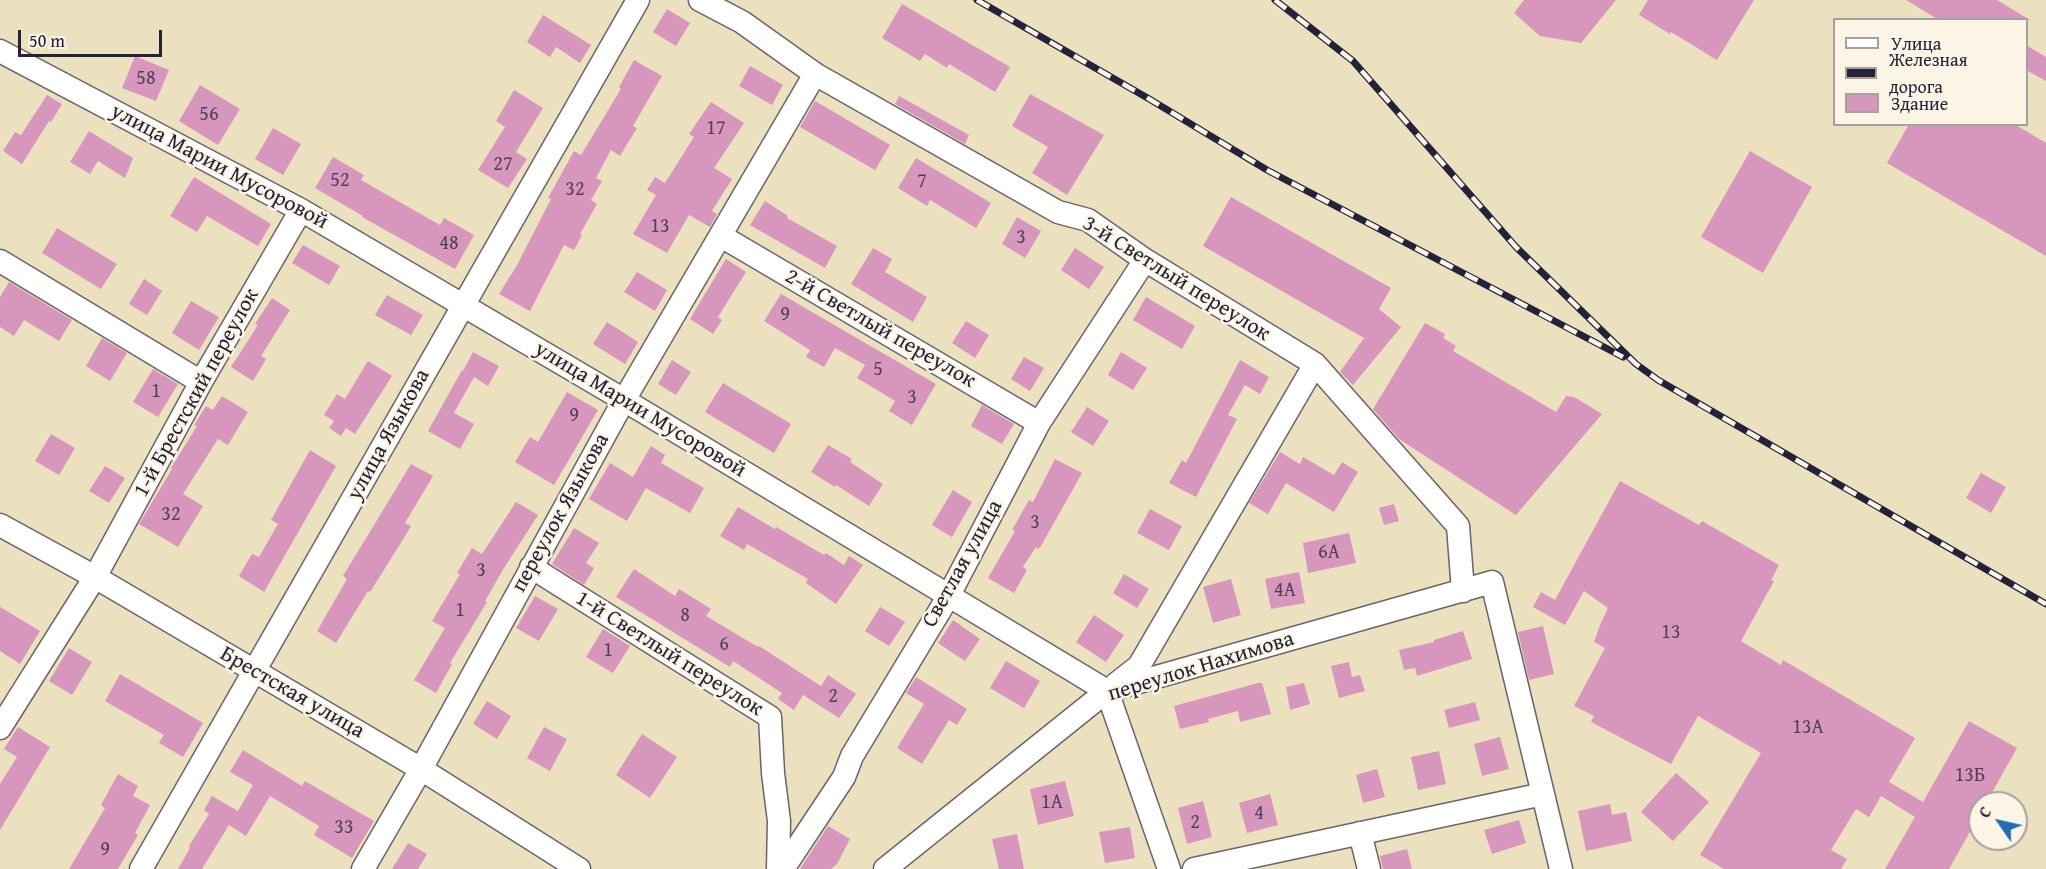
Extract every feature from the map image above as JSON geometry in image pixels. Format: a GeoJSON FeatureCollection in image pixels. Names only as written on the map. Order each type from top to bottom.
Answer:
{"type":"FeatureCollection","features":[{"type":"Feature","properties":{"kind":"street","name":"улица Языкова"},"geometry":{"type":"LineString","coordinates":[[141,869],[638,0]]}},
{"type":"Feature","properties":{"kind":"street","name":"3-й Светлый переулок"},"geometry":{"type":"LineString","coordinates":[[700,0],[742,22],[815,74],[1058,212],[1088,220],[1144,260],[1315,364],[1458,526],[1463,591]]}},
{"type":"Feature","properties":{"kind":"street","name":"улица Марии Мусоровой"},"geometry":{"type":"LineString","coordinates":[[0,51],[301,210],[624,400],[1107,691]]}},
{"type":"Feature","properties":{"kind":"street","name":"переулок Языкова"},"geometry":{"type":"LineString","coordinates":[[363,869],[624,400],[815,74]]}},
{"type":"Feature","properties":{"kind":"street","name":"1-й Брестский переулок"},"geometry":{"type":"LineString","coordinates":[[0,728],[95,577],[201,382],[301,210]]}},
{"type":"Feature","properties":{"kind":"street","name":"2-й Светлый переулок"},"geometry":{"type":"LineString","coordinates":[[721,236],[1040,423]]}},
{"type":"Feature","properties":{"kind":"street","name":"Светлая улица"},"geometry":{"type":"LineString","coordinates":[[781,869],[844,777],[852,756],[948,597],[1040,423],[1144,260]]}},
{"type":"Feature","properties":{"kind":"street"},"geometry":{"type":"LineString","coordinates":[[0,261],[201,382]]}},
{"type":"Feature","properties":{"kind":"street"},"geometry":{"type":"LineString","coordinates":[[1169,869],[1107,691],[1139,666],[1315,364]]}},
{"type":"Feature","properties":{"kind":"street","name":"Брестская улица"},"geometry":{"type":"LineString","coordinates":[[0,525],[95,577],[421,768],[579,869]]}},
{"type":"Feature","properties":{"kind":"street","name":"1-й Светлый переулок"},"geometry":{"type":"LineString","coordinates":[[531,567],[770,717],[781,869]]}},
{"type":"Feature","properties":{"kind":"street","name":"переулок Нахимова"},"geometry":{"type":"LineString","coordinates":[[885,869],[1107,691],[1492,582],[1543,794]]}},
{"type":"Feature","properties":{"kind":"street"},"geometry":{"type":"LineString","coordinates":[[1194,869],[1543,794],[1561,869]]}},
{"type":"Feature","properties":{"kind":"street"},"geometry":{"type":"LineString","coordinates":[[1360,833],[1369,869]]}},
{"type":"Feature","properties":{"kind":"building"},"geometry":{"type":"Polygon","coordinates":[[[1524,0],[1616,0],[1581,43],[1540,36],[1514,13],[1524,0]]]}},
{"type":"Feature","properties":{"kind":"building"},"geometry":{"type":"Polygon","coordinates":[[[1648,0],[1754,0],[1717,60],[1639,15],[1648,0]]]}},
{"type":"Feature","properties":{"kind":"building"},"geometry":{"type":"Polygon","coordinates":[[[1906,0],[1997,0],[2027,18],[1936,18],[1906,0]]]}},
{"type":"Feature","properties":{"kind":"building"},"geometry":{"type":"Polygon","coordinates":[[[902,4],[1010,67],[995,92],[949,64],[947,68],[925,54],[920,61],[882,38],[902,4]]]}},
{"type":"Feature","properties":{"kind":"building"},"geometry":{"type":"Polygon","coordinates":[[[667,9],[690,23],[676,46],[653,32],[667,9]]]}},
{"type":"Feature","properties":{"kind":"building"},"geometry":{"type":"Polygon","coordinates":[[[543,15],[591,45],[580,63],[556,47],[550,57],[527,42],[543,15]]]}},
{"type":"Feature","properties":{"kind":"building"},"geometry":{"type":"Polygon","coordinates":[[[2028,46],[2046,57],[2046,81],[2028,71],[2028,46]]]}},
{"type":"Feature","properties":{"kind":"building"},"geometry":{"type":"Polygon","coordinates":[[[135,56],[169,70],[156,101],[122,88],[135,56]]]}},
{"type":"Feature","properties":{"kind":"building"},"geometry":{"type":"Polygon","coordinates":[[[634,60],[662,76],[633,126],[637,128],[620,156],[611,150],[596,178],[602,181],[591,200],[597,204],[574,250],[564,245],[530,311],[499,294],[516,267],[551,199],[548,198],[574,151],[581,155],[621,89],[619,87],[634,60]]]}},
{"type":"Feature","properties":{"kind":"building"},"geometry":{"type":"Polygon","coordinates":[[[750,66],[783,85],[772,105],[739,86],[750,66]]]}},
{"type":"Feature","properties":{"kind":"building"},"geometry":{"type":"Polygon","coordinates":[[[200,85],[240,109],[218,145],[179,121],[200,85]]]}},
{"type":"Feature","properties":{"kind":"building"},"geometry":{"type":"Polygon","coordinates":[[[514,90],[543,108],[516,152],[527,159],[508,188],[478,170],[505,127],[496,121],[514,90]]]}},
{"type":"Feature","properties":{"kind":"building"},"geometry":{"type":"Polygon","coordinates":[[[1030,94],[1104,135],[1067,195],[1032,173],[1048,147],[1012,126],[1030,94]]]}},
{"type":"Feature","properties":{"kind":"building"},"geometry":{"type":"Polygon","coordinates":[[[47,95],[62,104],[22,164],[3,151],[15,132],[21,135],[47,95]]]}},
{"type":"Feature","properties":{"kind":"building"},"geometry":{"type":"Polygon","coordinates":[[[899,96],[969,135],[965,144],[895,104],[899,96]]]}},
{"type":"Feature","properties":{"kind":"building"},"geometry":{"type":"Polygon","coordinates":[[[815,101],[890,145],[875,170],[800,127],[815,101]]]}},
{"type":"Feature","properties":{"kind":"building"},"geometry":{"type":"Polygon","coordinates":[[[711,102],[744,123],[714,168],[732,179],[712,211],[717,214],[710,227],[689,215],[667,253],[633,234],[656,195],[647,190],[655,177],[665,183],[694,137],[689,134],[711,102]]]}},
{"type":"Feature","properties":{"kind":"building"},"geometry":{"type":"Polygon","coordinates":[[[1908,126],[2017,126],[2046,143],[2046,256],[1887,163],[1908,126]]]}},
{"type":"Feature","properties":{"kind":"building"},"geometry":{"type":"Polygon","coordinates":[[[273,128],[301,144],[283,175],[255,159],[273,128]]]}},
{"type":"Feature","properties":{"kind":"building"},"geometry":{"type":"Polygon","coordinates":[[[89,131],[133,158],[125,178],[98,161],[90,174],[70,162],[89,131]]]}},
{"type":"Feature","properties":{"kind":"building"},"geometry":{"type":"Polygon","coordinates":[[[1750,151],[1812,187],[1763,273],[1701,237],[1750,151]]]}},
{"type":"Feature","properties":{"kind":"building"},"geometry":{"type":"Polygon","coordinates":[[[333,157],[364,175],[361,180],[440,225],[444,218],[474,235],[455,269],[315,188],[333,157]]]}},
{"type":"Feature","properties":{"kind":"building"},"geometry":{"type":"Polygon","coordinates":[[[916,158],[991,203],[976,228],[930,200],[927,206],[898,188],[916,158]]]}},
{"type":"Feature","properties":{"kind":"building"},"geometry":{"type":"Polygon","coordinates":[[[194,177],[271,224],[258,246],[207,216],[197,232],[170,216],[194,177]]]}},
{"type":"Feature","properties":{"kind":"building"},"geometry":{"type":"Polygon","coordinates":[[[1231,197],[1391,288],[1379,309],[1401,327],[1353,385],[1340,372],[1364,338],[1203,246],[1231,197]]]}},
{"type":"Feature","properties":{"kind":"building"},"geometry":{"type":"Polygon","coordinates":[[[765,201],[788,216],[787,218],[837,246],[825,268],[750,225],[765,201]]]}},
{"type":"Feature","properties":{"kind":"building"},"geometry":{"type":"Polygon","coordinates":[[[1017,217],[1041,231],[1025,258],[1002,244],[1017,217]]]}},
{"type":"Feature","properties":{"kind":"building"},"geometry":{"type":"Polygon","coordinates":[[[57,228],[117,264],[101,289],[42,253],[57,228]]]}},
{"type":"Feature","properties":{"kind":"building"},"geometry":{"type":"Polygon","coordinates":[[[303,245],[340,266],[329,285],[292,263],[303,245]]]}},
{"type":"Feature","properties":{"kind":"building"},"geometry":{"type":"Polygon","coordinates":[[[873,248],[892,259],[885,272],[927,297],[913,322],[851,284],[873,248]]]}},
{"type":"Feature","properties":{"kind":"building"},"geometry":{"type":"Polygon","coordinates":[[[1075,248],[1104,267],[1089,289],[1061,270],[1075,248]]]}},
{"type":"Feature","properties":{"kind":"building"},"geometry":{"type":"Polygon","coordinates":[[[726,259],[746,272],[718,317],[722,320],[713,334],[690,319],[726,259]]]}},
{"type":"Feature","properties":{"kind":"building"},"geometry":{"type":"Polygon","coordinates":[[[637,272],[667,290],[655,311],[624,292],[637,272]]]}},
{"type":"Feature","properties":{"kind":"building"},"geometry":{"type":"Polygon","coordinates":[[[144,279],[162,291],[147,315],[129,304],[144,279]]]}},
{"type":"Feature","properties":{"kind":"building"},"geometry":{"type":"Polygon","coordinates":[[[9,282],[72,320],[59,341],[24,320],[14,336],[0,327],[0,297],[9,282]]]}},
{"type":"Feature","properties":{"kind":"building"},"geometry":{"type":"Polygon","coordinates":[[[781,294],[936,384],[912,425],[889,411],[895,401],[857,378],[865,365],[835,348],[824,367],[806,357],[810,350],[764,321],[781,294]]]}},
{"type":"Feature","properties":{"kind":"building"},"geometry":{"type":"Polygon","coordinates":[[[387,295],[423,315],[411,335],[375,315],[387,295]]]}},
{"type":"Feature","properties":{"kind":"building"},"geometry":{"type":"Polygon","coordinates":[[[1146,297],[1195,326],[1182,349],[1133,320],[1146,297]]]}},
{"type":"Feature","properties":{"kind":"building"},"geometry":{"type":"Polygon","coordinates":[[[272,298],[290,310],[261,356],[266,359],[253,381],[231,367],[272,298]]]}},
{"type":"Feature","properties":{"kind":"building"},"geometry":{"type":"Polygon","coordinates":[[[191,301],[219,317],[199,350],[172,333],[191,301]]]}},
{"type":"Feature","properties":{"kind":"building"},"geometry":{"type":"Polygon","coordinates":[[[966,321],[989,335],[975,358],[952,343],[966,321]]]}},
{"type":"Feature","properties":{"kind":"building"},"geometry":{"type":"Polygon","coordinates":[[[607,322],[638,342],[625,364],[593,344],[607,322]]]}},
{"type":"Feature","properties":{"kind":"building"},"geometry":{"type":"Polygon","coordinates":[[[1425,323],[1445,334],[1443,338],[1456,346],[1453,351],[1556,412],[1566,396],[1574,397],[1602,414],[1516,515],[1399,439],[1373,409],[1425,323]]]}},
{"type":"Feature","properties":{"kind":"building"},"geometry":{"type":"Polygon","coordinates":[[[102,338],[127,353],[110,381],[86,366],[102,338]]]}},
{"type":"Feature","properties":{"kind":"building"},"geometry":{"type":"Polygon","coordinates":[[[473,352],[499,366],[488,386],[474,377],[454,413],[474,424],[460,449],[428,431],[473,352]]]}},
{"type":"Feature","properties":{"kind":"building"},"geometry":{"type":"Polygon","coordinates":[[[1121,352],[1147,368],[1133,390],[1108,375],[1121,352]]]}},
{"type":"Feature","properties":{"kind":"building"},"geometry":{"type":"Polygon","coordinates":[[[1024,357],[1044,368],[1030,391],[1011,379],[1024,357]]]}},
{"type":"Feature","properties":{"kind":"building"},"geometry":{"type":"Polygon","coordinates":[[[672,360],[691,372],[676,395],[658,384],[672,360]]]}},
{"type":"Feature","properties":{"kind":"building"},"geometry":{"type":"Polygon","coordinates":[[[1240,360],[1269,377],[1260,394],[1245,385],[1228,415],[1237,419],[1196,497],[1169,483],[1182,460],[1186,463],[1240,360]]]}},
{"type":"Feature","properties":{"kind":"building"},"geometry":{"type":"Polygon","coordinates":[[[368,361],[392,376],[355,434],[346,428],[341,436],[329,428],[334,421],[324,415],[337,394],[345,399],[368,361]]]}},
{"type":"Feature","properties":{"kind":"building"},"geometry":{"type":"Polygon","coordinates":[[[153,369],[178,384],[158,417],[133,402],[153,369]]]}},
{"type":"Feature","properties":{"kind":"building"},"geometry":{"type":"Polygon","coordinates":[[[723,383],[791,424],[774,453],[705,412],[723,383]]]}},
{"type":"Feature","properties":{"kind":"building"},"geometry":{"type":"Polygon","coordinates":[[[567,392],[598,410],[554,485],[515,462],[530,437],[538,442],[567,392]]]}},
{"type":"Feature","properties":{"kind":"building"},"geometry":{"type":"Polygon","coordinates":[[[222,396],[248,412],[228,445],[218,439],[183,494],[203,506],[178,547],[139,524],[197,426],[194,425],[206,406],[213,410],[222,396]]]}},
{"type":"Feature","properties":{"kind":"building"},"geometry":{"type":"Polygon","coordinates":[[[982,405],[1014,424],[1002,444],[971,426],[982,405]]]}},
{"type":"Feature","properties":{"kind":"building"},"geometry":{"type":"Polygon","coordinates":[[[1087,407],[1109,421],[1093,446],[1071,432],[1087,407]]]}},
{"type":"Feature","properties":{"kind":"building"},"geometry":{"type":"Polygon","coordinates":[[[51,434],[75,448],[59,475],[35,461],[51,434]]]}},
{"type":"Feature","properties":{"kind":"building"},"geometry":{"type":"Polygon","coordinates":[[[828,445],[852,459],[850,462],[883,484],[869,506],[811,472],[828,445]]]}},
{"type":"Feature","properties":{"kind":"building"},"geometry":{"type":"Polygon","coordinates":[[[651,446],[665,455],[661,463],[704,488],[690,513],[646,488],[627,521],[589,499],[610,463],[633,477],[651,446]]]}},
{"type":"Feature","properties":{"kind":"building"},"geometry":{"type":"Polygon","coordinates":[[[310,450],[336,466],[264,592],[239,576],[252,554],[259,557],[278,524],[271,520],[310,450]]]}},
{"type":"Feature","properties":{"kind":"building"},"geometry":{"type":"Polygon","coordinates":[[[1280,452],[1300,464],[1303,457],[1334,475],[1342,462],[1358,472],[1334,512],[1286,483],[1268,514],[1249,503],[1280,452]]]}},
{"type":"Feature","properties":{"kind":"building"},"geometry":{"type":"Polygon","coordinates":[[[1055,459],[1082,473],[1041,546],[1038,549],[1036,547],[1023,567],[1027,570],[1014,593],[988,578],[1015,531],[1012,530],[1029,500],[1033,502],[1055,459]]]}},
{"type":"Feature","properties":{"kind":"building"},"geometry":{"type":"Polygon","coordinates":[[[411,464],[433,476],[405,523],[411,526],[336,643],[317,631],[347,579],[343,576],[411,464]]]}},
{"type":"Feature","properties":{"kind":"building"},"geometry":{"type":"Polygon","coordinates":[[[105,466],[125,478],[109,503],[89,491],[105,466]]]}},
{"type":"Feature","properties":{"kind":"building"},"geometry":{"type":"Polygon","coordinates":[[[1981,473],[2006,487],[1991,513],[1966,498],[1981,473]]]}},
{"type":"Feature","properties":{"kind":"building"},"geometry":{"type":"Polygon","coordinates":[[[1620,481],[1699,525],[1702,521],[1779,565],[1771,580],[1774,581],[1741,641],[1781,665],[1783,660],[1915,738],[1889,782],[1923,802],[1969,721],[2017,748],[1993,791],[1968,791],[1968,835],[1949,869],[1885,869],[1915,817],[1881,796],[1869,817],[1856,809],[1831,850],[1847,859],[1841,869],[1724,869],[1700,855],[1761,753],[1698,716],[1671,764],[1591,722],[1594,716],[1574,706],[1605,648],[1594,642],[1608,608],[1584,591],[1565,625],[1533,607],[1541,592],[1555,600],[1620,481]]]}},
{"type":"Feature","properties":{"kind":"building"},"geometry":{"type":"Polygon","coordinates":[[[953,490],[972,502],[952,537],[932,525],[953,490]]]}},
{"type":"Feature","properties":{"kind":"building"},"geometry":{"type":"Polygon","coordinates":[[[516,502],[538,515],[485,601],[487,602],[450,663],[452,664],[436,693],[414,680],[445,628],[432,621],[460,574],[457,573],[472,548],[482,554],[516,502]]]}},
{"type":"Feature","properties":{"kind":"building"},"geometry":{"type":"Polygon","coordinates":[[[1394,504],[1399,521],[1384,525],[1379,508],[1394,504]]]}},
{"type":"Feature","properties":{"kind":"building"},"geometry":{"type":"Polygon","coordinates":[[[738,507],[824,555],[826,553],[844,565],[849,556],[863,565],[836,604],[806,583],[808,579],[747,544],[744,550],[720,536],[738,507]]]}},
{"type":"Feature","properties":{"kind":"building"},"geometry":{"type":"Polygon","coordinates":[[[1150,509],[1182,526],[1169,550],[1137,533],[1150,509]]]}},
{"type":"Feature","properties":{"kind":"building"},"geometry":{"type":"Polygon","coordinates":[[[574,528],[599,543],[586,563],[594,568],[584,585],[552,564],[574,528]]]}},
{"type":"Feature","properties":{"kind":"building"},"geometry":{"type":"Polygon","coordinates":[[[1349,533],[1356,563],[1308,573],[1303,543],[1349,533]]]}},
{"type":"Feature","properties":{"kind":"building"},"geometry":{"type":"Polygon","coordinates":[[[634,569],[675,596],[679,589],[711,609],[706,616],[759,646],[821,686],[828,675],[856,694],[839,718],[803,695],[794,710],[778,699],[782,693],[733,661],[730,667],[616,597],[634,569]]]}},
{"type":"Feature","properties":{"kind":"building"},"geometry":{"type":"Polygon","coordinates":[[[1299,572],[1305,603],[1271,609],[1265,579],[1299,572]]]}},
{"type":"Feature","properties":{"kind":"building"},"geometry":{"type":"Polygon","coordinates":[[[1124,574],[1149,589],[1137,608],[1113,593],[1124,574]]]}},
{"type":"Feature","properties":{"kind":"building"},"geometry":{"type":"Polygon","coordinates":[[[1231,579],[1241,615],[1213,623],[1203,587],[1231,579]]]}},
{"type":"Feature","properties":{"kind":"building"},"geometry":{"type":"Polygon","coordinates":[[[535,596],[558,609],[539,641],[516,628],[535,596]]]}},
{"type":"Feature","properties":{"kind":"building"},"geometry":{"type":"Polygon","coordinates":[[[0,607],[40,631],[20,664],[0,651],[0,607]]]}},
{"type":"Feature","properties":{"kind":"building"},"geometry":{"type":"Polygon","coordinates":[[[880,607],[905,622],[889,646],[865,631],[880,607]]]}},
{"type":"Feature","properties":{"kind":"building"},"geometry":{"type":"Polygon","coordinates":[[[1094,615],[1124,635],[1106,662],[1076,642],[1094,615]]]}},
{"type":"Feature","properties":{"kind":"building"},"geometry":{"type":"Polygon","coordinates":[[[953,620],[980,639],[965,661],[938,643],[953,620]]]}},
{"type":"Feature","properties":{"kind":"building"},"geometry":{"type":"Polygon","coordinates":[[[1543,626],[1554,674],[1529,680],[1518,632],[1543,626]]]}},
{"type":"Feature","properties":{"kind":"building"},"geometry":{"type":"Polygon","coordinates":[[[603,629],[630,646],[613,673],[586,657],[603,629]]]}},
{"type":"Feature","properties":{"kind":"building"},"geometry":{"type":"Polygon","coordinates":[[[1463,631],[1472,659],[1417,676],[1415,668],[1404,670],[1399,650],[1434,642],[1434,640],[1463,631]]]}},
{"type":"Feature","properties":{"kind":"building"},"geometry":{"type":"Polygon","coordinates":[[[69,648],[92,662],[72,695],[49,681],[69,648]]]}},
{"type":"Feature","properties":{"kind":"building"},"geometry":{"type":"Polygon","coordinates":[[[1006,661],[1040,681],[1024,708],[990,688],[1006,661]]]}},
{"type":"Feature","properties":{"kind":"building"},"geometry":{"type":"Polygon","coordinates":[[[1349,662],[1352,677],[1360,675],[1365,691],[1339,698],[1331,666],[1349,662]]]}},
{"type":"Feature","properties":{"kind":"building"},"geometry":{"type":"Polygon","coordinates":[[[120,674],[203,723],[183,757],[159,743],[164,735],[105,701],[120,674]]]}},
{"type":"Feature","properties":{"kind":"building"},"geometry":{"type":"Polygon","coordinates":[[[916,677],[967,709],[957,725],[949,720],[922,764],[897,748],[924,704],[906,693],[916,677]]]}},
{"type":"Feature","properties":{"kind":"building"},"geometry":{"type":"Polygon","coordinates":[[[1262,683],[1271,714],[1240,722],[1238,711],[1208,719],[1209,722],[1180,729],[1174,706],[1262,683]]]}},
{"type":"Feature","properties":{"kind":"building"},"geometry":{"type":"Polygon","coordinates":[[[1304,683],[1310,704],[1290,710],[1286,687],[1304,683]]]}},
{"type":"Feature","properties":{"kind":"building"},"geometry":{"type":"Polygon","coordinates":[[[487,701],[511,716],[497,739],[473,724],[487,701]]]}},
{"type":"Feature","properties":{"kind":"building"},"geometry":{"type":"Polygon","coordinates":[[[1475,702],[1480,720],[1449,728],[1444,710],[1475,702]]]}},
{"type":"Feature","properties":{"kind":"building"},"geometry":{"type":"Polygon","coordinates":[[[18,727],[50,747],[0,830],[0,784],[17,757],[4,749],[18,727]]]}},
{"type":"Feature","properties":{"kind":"building"},"geometry":{"type":"Polygon","coordinates":[[[544,727],[567,739],[550,771],[527,758],[544,727]]]}},
{"type":"Feature","properties":{"kind":"building"},"geometry":{"type":"Polygon","coordinates":[[[642,734],[677,757],[650,798],[616,775],[642,734]]]}},
{"type":"Feature","properties":{"kind":"building"},"geometry":{"type":"Polygon","coordinates":[[[1500,737],[1509,769],[1482,776],[1474,744],[1500,737]]]}},
{"type":"Feature","properties":{"kind":"building"},"geometry":{"type":"Polygon","coordinates":[[[243,750],[302,786],[305,781],[374,821],[352,858],[314,835],[319,826],[270,796],[246,836],[229,825],[202,869],[178,869],[209,814],[204,810],[212,796],[238,811],[253,785],[230,772],[243,750]]]}},
{"type":"Feature","properties":{"kind":"building"},"geometry":{"type":"Polygon","coordinates":[[[1439,751],[1446,784],[1418,790],[1411,757],[1439,751]]]}},
{"type":"Feature","properties":{"kind":"building"},"geometry":{"type":"Polygon","coordinates":[[[1377,769],[1385,797],[1363,803],[1356,775],[1377,769]]]}},
{"type":"Feature","properties":{"kind":"building"},"geometry":{"type":"Polygon","coordinates":[[[1676,773],[1709,802],[1673,841],[1641,812],[1676,773]]]}},
{"type":"Feature","properties":{"kind":"building"},"geometry":{"type":"Polygon","coordinates":[[[118,774],[138,786],[133,796],[150,805],[135,833],[138,835],[118,869],[69,869],[105,808],[101,805],[118,774]]]}},
{"type":"Feature","properties":{"kind":"building"},"geometry":{"type":"Polygon","coordinates":[[[1065,781],[1074,816],[1038,825],[1030,789],[1065,781]]]}},
{"type":"Feature","properties":{"kind":"building"},"geometry":{"type":"Polygon","coordinates":[[[1270,794],[1278,825],[1247,833],[1239,803],[1270,794]]]}},
{"type":"Feature","properties":{"kind":"building"},"geometry":{"type":"Polygon","coordinates":[[[1203,801],[1212,837],[1187,844],[1178,808],[1203,801]]]}},
{"type":"Feature","properties":{"kind":"building"},"geometry":{"type":"Polygon","coordinates":[[[1610,804],[1612,815],[1626,812],[1632,841],[1586,851],[1578,811],[1610,804]]]}},
{"type":"Feature","properties":{"kind":"building"},"geometry":{"type":"Polygon","coordinates":[[[1519,820],[1526,843],[1492,854],[1484,830],[1519,820]]]}},
{"type":"Feature","properties":{"kind":"building"},"geometry":{"type":"Polygon","coordinates":[[[828,826],[850,839],[837,864],[831,869],[800,869],[828,826]]]}},
{"type":"Feature","properties":{"kind":"building"},"geometry":{"type":"Polygon","coordinates":[[[1130,827],[1135,858],[1105,863],[1099,832],[1130,827]]]}},
{"type":"Feature","properties":{"kind":"building"},"geometry":{"type":"Polygon","coordinates":[[[1017,834],[1024,869],[999,869],[992,839],[1017,834]]]}},
{"type":"Feature","properties":{"kind":"building"},"geometry":{"type":"Polygon","coordinates":[[[408,843],[427,854],[418,869],[392,869],[408,843]]]}},
{"type":"Feature","properties":{"kind":"building"},"geometry":{"type":"Polygon","coordinates":[[[1407,849],[1412,869],[1383,869],[1380,856],[1407,849]]]}},
{"type":"Feature","properties":{"kind":"railway"},"geometry":{"type":"LineString","coordinates":[[977,0],[1267,170],[1623,357]]}},
{"type":"Feature","properties":{"kind":"railway"},"geometry":{"type":"LineString","coordinates":[[1275,0],[1353,61],[1516,247],[1636,364],[1658,380],[2046,604]]}}]}
